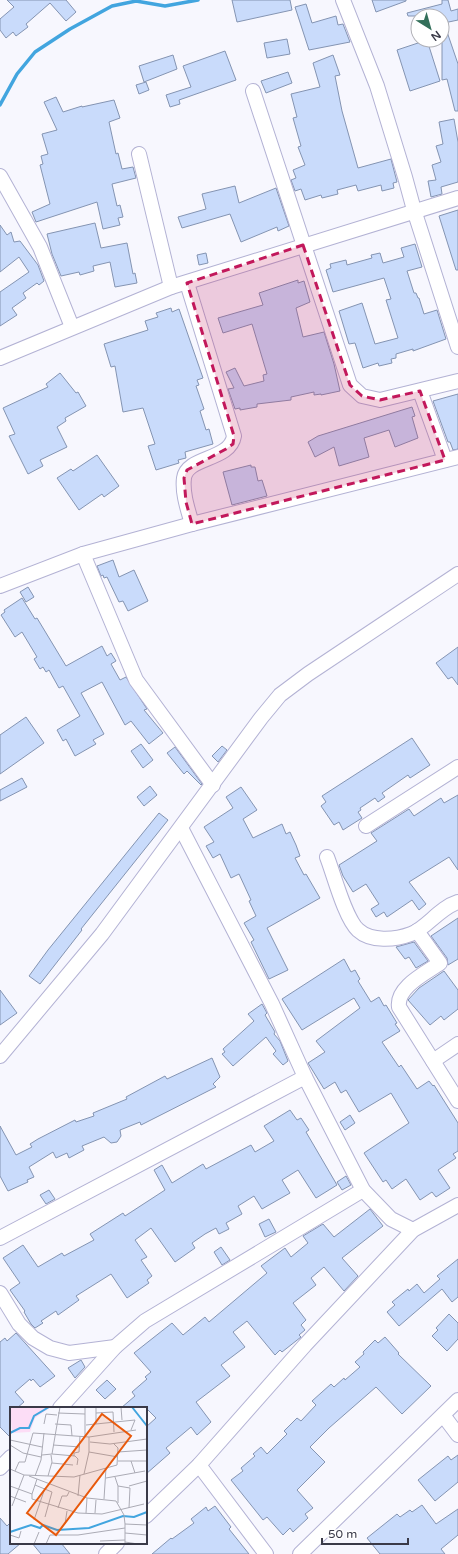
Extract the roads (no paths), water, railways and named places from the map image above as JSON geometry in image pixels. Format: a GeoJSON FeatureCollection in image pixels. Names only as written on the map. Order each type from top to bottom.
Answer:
{"type":"FeatureCollection","features":[{"type":"Feature","properties":{"kind":"street"},"geometry":{"type":"LineString","coordinates":[[343,0],[377,86],[414,210],[458,347]]}},
{"type":"Feature","properties":{"kind":"street"},"geometry":{"type":"LineString","coordinates":[[254,91],[303,245],[350,385],[362,396],[380,400],[458,381]]}},
{"type":"Feature","properties":{"kind":"street"},"geometry":{"type":"LineString","coordinates":[[139,154],[171,287]]}},
{"type":"Feature","properties":{"kind":"street"},"geometry":{"type":"LineString","coordinates":[[0,176],[40,247],[72,327]]}},
{"type":"Feature","properties":{"kind":"street"},"geometry":{"type":"LineString","coordinates":[[0,358],[171,287],[414,210],[458,198]]}},
{"type":"Feature","properties":{"kind":"street"},"geometry":{"type":"LineString","coordinates":[[187,283],[234,436],[232,444],[226,450],[193,465],[186,470],[184,478],[186,502],[192,524]]}},
{"type":"Feature","properties":{"kind":"street"},"geometry":{"type":"LineString","coordinates":[[0,586],[83,554],[192,524],[452,459],[420,391]]}},
{"type":"Feature","properties":{"kind":"street"},"geometry":{"type":"LineString","coordinates":[[83,554],[136,680],[213,785]]}},
{"type":"Feature","properties":{"kind":"street"},"geometry":{"type":"LineString","coordinates":[[3,1046],[102,934],[261,718],[280,695],[308,674],[458,574]]}},
{"type":"Feature","properties":{"kind":"street"},"geometry":{"type":"LineString","coordinates":[[366,826],[458,767]]}},
{"type":"Feature","properties":{"kind":"street"},"geometry":{"type":"LineString","coordinates":[[181,828],[272,1004],[305,1076],[363,1190],[392,1219],[413,1230]]}},
{"type":"Feature","properties":{"kind":"street"},"geometry":{"type":"LineString","coordinates":[[327,857],[350,919],[361,933],[382,940],[411,934],[417,931],[442,910],[458,902]]}},
{"type":"Feature","properties":{"kind":"street"},"geometry":{"type":"LineString","coordinates":[[417,931],[440,962],[412,982],[401,994],[398,1000],[398,1007],[458,1101]]}},
{"type":"Feature","properties":{"kind":"street"},"geometry":{"type":"LineString","coordinates":[[433,1061],[458,1044]]}},
{"type":"Feature","properties":{"kind":"street"},"geometry":{"type":"LineString","coordinates":[[0,1238],[305,1076]]}},
{"type":"Feature","properties":{"kind":"street"},"geometry":{"type":"LineString","coordinates":[[61,1407],[115,1347],[146,1321],[363,1190]]}},
{"type":"Feature","properties":{"kind":"street"},"geometry":{"type":"LineString","coordinates":[[147,1515],[199,1465],[305,1345],[413,1230],[457,1207]]}},
{"type":"Feature","properties":{"kind":"street"},"geometry":{"type":"LineString","coordinates":[[1,1297],[19,1324],[33,1338],[50,1348],[69,1354],[115,1347]]}},
{"type":"Feature","properties":{"kind":"street"},"geometry":{"type":"LineString","coordinates":[[300,1554],[458,1400]]}},
{"type":"Feature","properties":{"kind":"street"},"geometry":{"type":"LineString","coordinates":[[443,1415],[458,1435]]}},
{"type":"Feature","properties":{"kind":"street"},"geometry":{"type":"LineString","coordinates":[[0,1468],[10,1458]]}},
{"type":"Feature","properties":{"kind":"street"},"geometry":{"type":"LineString","coordinates":[[199,1465],[266,1554]]}},
{"type":"Feature","properties":{"kind":"street"},"geometry":{"type":"LineString","coordinates":[[106,1554],[116,1544]]}},
{"type":"Feature","properties":{"kind":"waterway"},"geometry":{"type":"LineString","coordinates":[[0,105],[17,74],[35,52],[70,29],[112,6],[136,1],[165,6],[198,0]]}}]}
